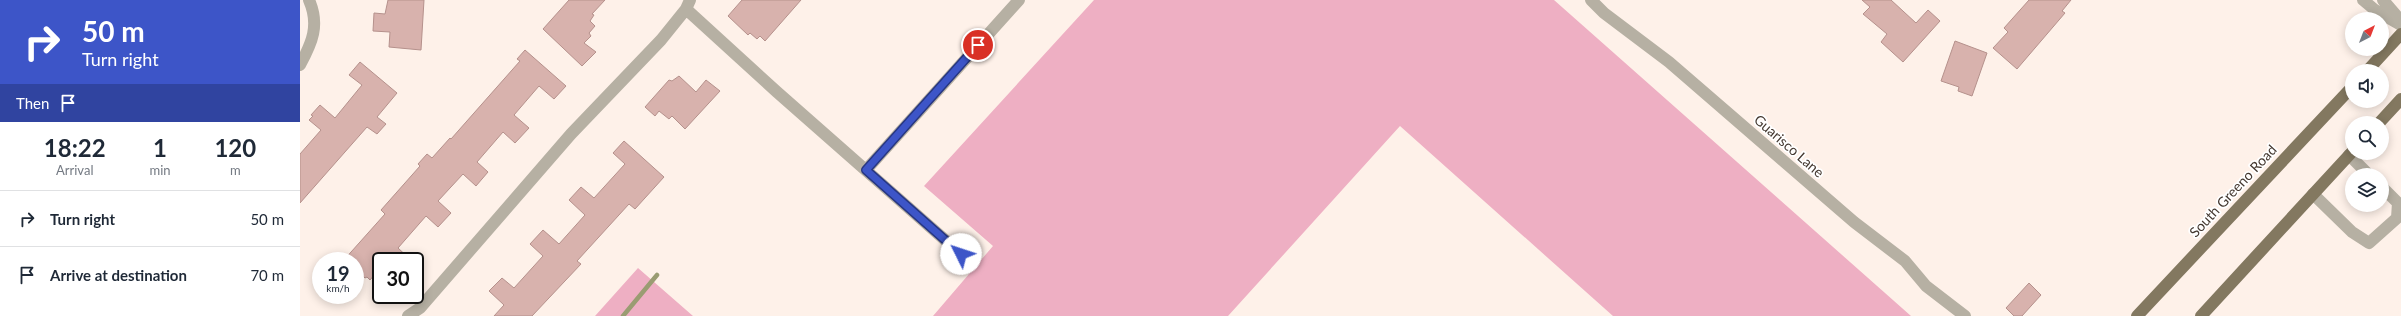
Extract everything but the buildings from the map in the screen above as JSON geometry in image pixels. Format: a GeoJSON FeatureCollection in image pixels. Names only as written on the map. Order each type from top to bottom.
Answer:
{"type":"FeatureCollection","features":[{"type":"Feature","properties":{"kind":"main road"},"geometry":{"type":"LineString","coordinates":[[2373,64],[2401,34]]}},
{"type":"Feature","properties":{"kind":"main road","name":"South Greeno Road"},"geometry":{"type":"LineString","coordinates":[[2136,316],[2345,93]]}},
{"type":"Feature","properties":{"kind":"main road"},"geometry":{"type":"LineString","coordinates":[[2385,116],[2401,99]]}},
{"type":"Feature","properties":{"kind":"main road"},"geometry":{"type":"LineString","coordinates":[[2201,316],[2345,160]]}},
{"type":"Feature","properties":{"kind":"street"},"geometry":{"type":"LineString","coordinates":[[300,65],[313,41],[314,11],[309,0]]}},
{"type":"Feature","properties":{"kind":"street"},"geometry":{"type":"LineString","coordinates":[[866,170],[1019,0]]}},
{"type":"Feature","properties":{"kind":"street","name":"Guarisco Lane"},"geometry":{"type":"LineString","coordinates":[[1591,0],[1604,13],[1685,76],[1854,222],[1885,244],[1905,261],[1926,286],[1965,316]]}},
{"type":"Feature","properties":{"kind":"street"},"geometry":{"type":"LineString","coordinates":[[2363,0],[2375,10],[2401,25]]}},
{"type":"Feature","properties":{"kind":"street"},"geometry":{"type":"LineString","coordinates":[[2383,0],[2401,21]]}},
{"type":"Feature","properties":{"kind":"street"},"geometry":{"type":"LineString","coordinates":[[408,316],[420,308],[566,139],[661,40],[688,4],[866,170],[961,254]]}},
{"type":"Feature","properties":{"kind":"street"},"geometry":{"type":"LineString","coordinates":[[2356,160],[2363,168]]}},
{"type":"Feature","properties":{"kind":"street"},"geometry":{"type":"LineString","coordinates":[[2313,194],[2352,232],[2369,244],[2397,218],[2398,203],[2389,195]]}},
{"type":"Feature","properties":{"kind":"shaded area"},"geometry":{"type":"Polygon","coordinates":[[[1094,0],[1554,0],[1911,316],[1613,316],[1400,126],[1228,316],[933,316],[993,246],[924,186],[1094,0]]]}},
{"type":"Feature","properties":{"kind":"shaded area"},"geometry":{"type":"Polygon","coordinates":[[[638,268],[693,316],[595,316],[638,268]]]}},
{"type":"Feature","properties":{"kind":"waterway"},"geometry":{"type":"LineString","coordinates":[[623,316],[657,275]]}},
{"type":"Feature","properties":{"kind":"route"},"geometry":{"type":"LineString","coordinates":[[961,254],[866,170],[978,45]]}}]}
